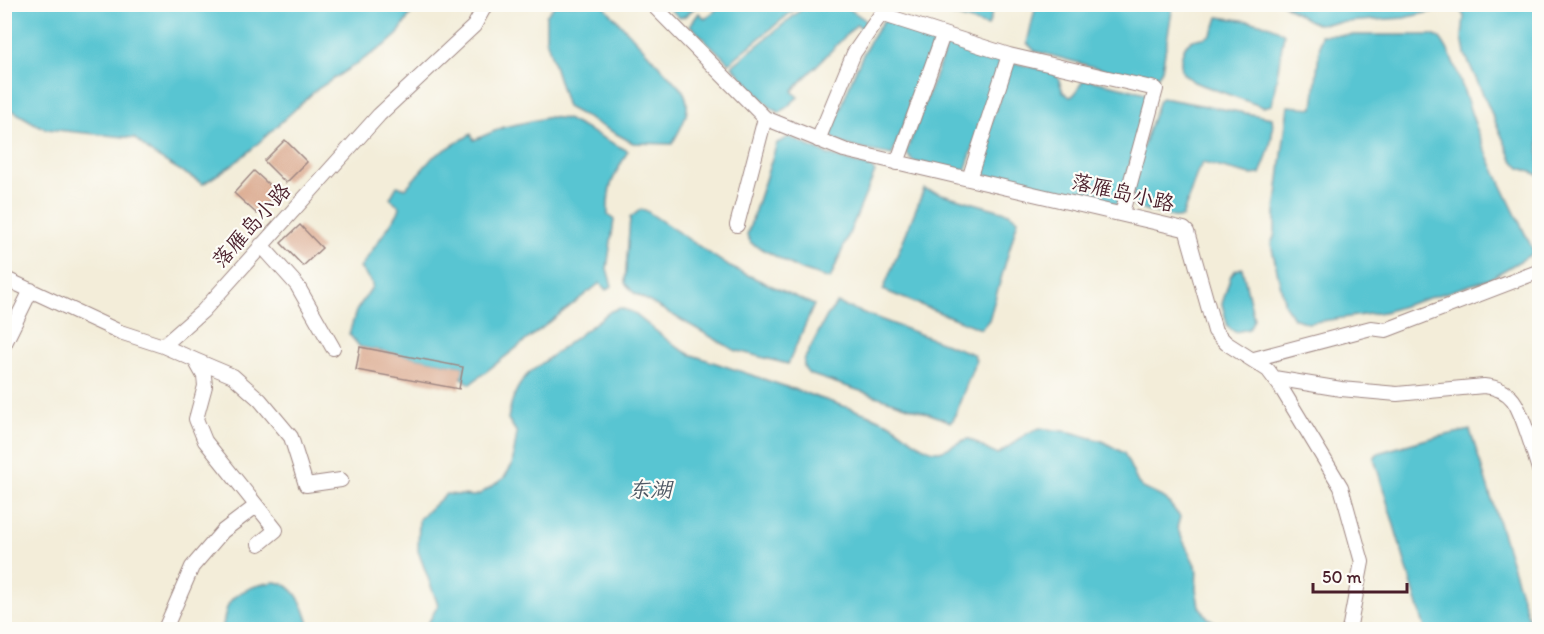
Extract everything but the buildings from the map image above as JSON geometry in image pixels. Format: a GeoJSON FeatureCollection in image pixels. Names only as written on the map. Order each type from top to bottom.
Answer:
{"type":"FeatureCollection","features":[{"type":"Feature","properties":{"kind":"street","name":"落雁岛小路"},"geometry":{"type":"LineString","coordinates":[[163,346],[203,311],[373,121],[474,26],[486,4]]}},
{"type":"Feature","properties":{"kind":"street","name":"落雁岛小路"},"geometry":{"type":"LineString","coordinates":[[652,4],[765,118],[844,150],[1184,229],[1187,232],[1215,331],[1226,343],[1263,365],[1274,378],[1341,486],[1362,562],[1349,630]]}},
{"type":"Feature","properties":{"kind":"street"},"geometry":{"type":"LineString","coordinates":[[818,140],[854,53],[881,14],[1009,55],[1156,89],[1122,213]]}},
{"type":"Feature","properties":{"kind":"street"},"geometry":{"type":"LineString","coordinates":[[897,163],[943,35]]}},
{"type":"Feature","properties":{"kind":"street"},"geometry":{"type":"LineString","coordinates":[[969,179],[1009,55]]}},
{"type":"Feature","properties":{"kind":"street"},"geometry":{"type":"LineString","coordinates":[[737,225],[765,118]]}},
{"type":"Feature","properties":{"kind":"street"},"geometry":{"type":"LineString","coordinates":[[261,246],[297,285],[333,348]]}},
{"type":"Feature","properties":{"kind":"street"},"geometry":{"type":"LineString","coordinates":[[1254,359],[1371,328],[1386,330],[1539,271]]}},
{"type":"Feature","properties":{"kind":"street"},"geometry":{"type":"LineString","coordinates":[[4,278],[120,332],[163,346],[234,376],[260,400],[291,437],[306,485],[341,480]]}},
{"type":"Feature","properties":{"kind":"street"},"geometry":{"type":"LineString","coordinates":[[4,345],[31,291]]}},
{"type":"Feature","properties":{"kind":"street"},"geometry":{"type":"LineString","coordinates":[[195,360],[205,381],[196,419],[201,435],[276,530],[259,544]]}},
{"type":"Feature","properties":{"kind":"street"},"geometry":{"type":"LineString","coordinates":[[1274,378],[1341,389],[1397,394],[1494,387],[1509,396],[1517,406],[1539,472]]}},
{"type":"Feature","properties":{"kind":"street"},"geometry":{"type":"LineString","coordinates":[[165,629],[192,567],[223,531],[256,506]]}},
{"type":"Feature","properties":{"kind":"water"},"geometry":{"type":"Polygon","coordinates":[[[5,4],[416,5],[398,34],[387,44],[316,90],[235,163],[203,184],[154,155],[134,138],[47,129],[5,106],[5,4]]]}},
{"type":"Feature","properties":{"kind":"water"},"geometry":{"type":"Polygon","coordinates":[[[602,4],[683,91],[687,112],[672,144],[633,143],[567,107],[546,39],[546,16],[555,5],[602,4]]]}},
{"type":"Feature","properties":{"kind":"water"},"geometry":{"type":"Polygon","coordinates":[[[665,5],[698,5],[680,18],[665,5]]]}},
{"type":"Feature","properties":{"kind":"water"},"geometry":{"type":"Polygon","coordinates":[[[722,5],[800,5],[729,63],[690,25],[699,13],[705,19],[722,5]]]}},
{"type":"Feature","properties":{"kind":"water"},"geometry":{"type":"Polygon","coordinates":[[[807,5],[843,5],[864,19],[867,25],[864,30],[857,24],[792,91],[798,97],[780,113],[770,107],[732,66],[807,5]]]}},
{"type":"Feature","properties":{"kind":"water"},"geometry":{"type":"Polygon","coordinates":[[[919,5],[995,5],[988,26],[919,5]]]}},
{"type":"Feature","properties":{"kind":"water"},"geometry":{"type":"Polygon","coordinates":[[[1036,5],[1173,5],[1162,70],[1155,80],[1149,82],[1035,51],[1027,43],[1036,5]]]}},
{"type":"Feature","properties":{"kind":"water"},"geometry":{"type":"Polygon","coordinates":[[[1284,5],[1539,5],[1539,175],[1520,168],[1512,159],[1465,54],[1462,37],[1464,16],[1460,10],[1447,8],[1404,18],[1317,24],[1284,5]]]}},
{"type":"Feature","properties":{"kind":"water"},"geometry":{"type":"Polygon","coordinates":[[[1218,17],[1271,26],[1284,34],[1272,105],[1263,107],[1194,82],[1183,73],[1181,60],[1185,47],[1191,41],[1210,35],[1218,17]]]}},
{"type":"Feature","properties":{"kind":"water"},"geometry":{"type":"Polygon","coordinates":[[[884,20],[929,33],[934,39],[934,46],[892,155],[850,146],[831,135],[860,61],[884,20]]]}},
{"type":"Feature","properties":{"kind":"water"},"geometry":{"type":"Polygon","coordinates":[[[1321,35],[1432,35],[1440,38],[1451,57],[1478,132],[1533,250],[1532,254],[1489,279],[1384,312],[1308,323],[1293,318],[1285,305],[1271,244],[1275,234],[1275,212],[1288,106],[1313,108],[1321,35]]]}},
{"type":"Feature","properties":{"kind":"water"},"geometry":{"type":"Polygon","coordinates":[[[948,42],[997,58],[1002,63],[965,171],[914,162],[906,153],[948,42]]]}},
{"type":"Feature","properties":{"kind":"water"},"geometry":{"type":"Polygon","coordinates":[[[1014,63],[1056,72],[1063,92],[1070,97],[1075,94],[1085,79],[1148,95],[1120,203],[1113,205],[1103,203],[981,174],[978,161],[1011,65],[1014,63]]]}},
{"type":"Feature","properties":{"kind":"water"},"geometry":{"type":"Polygon","coordinates":[[[1162,98],[1272,118],[1270,146],[1260,174],[1251,175],[1203,163],[1198,170],[1182,217],[1177,218],[1134,207],[1132,198],[1136,171],[1159,100],[1162,98]]]}},
{"type":"Feature","properties":{"kind":"water"},"geometry":{"type":"Polygon","coordinates":[[[550,117],[567,119],[628,151],[615,174],[609,195],[608,215],[614,220],[607,269],[612,286],[606,290],[600,283],[470,384],[461,377],[463,367],[360,347],[349,334],[356,311],[372,287],[372,283],[360,268],[398,213],[400,207],[390,198],[397,186],[406,188],[433,157],[471,134],[474,140],[504,127],[550,117]]]}},
{"type":"Feature","properties":{"kind":"water"},"geometry":{"type":"Polygon","coordinates":[[[789,137],[829,155],[872,168],[875,172],[830,279],[799,269],[751,243],[747,235],[777,143],[789,137]]]}},
{"type":"Feature","properties":{"kind":"water"},"geometry":{"type":"Polygon","coordinates":[[[924,189],[1009,213],[1018,220],[989,320],[981,329],[883,290],[924,189]]]}},
{"type":"Feature","properties":{"kind":"water"},"geometry":{"type":"Polygon","coordinates":[[[640,210],[645,210],[730,267],[814,305],[788,364],[734,350],[634,293],[625,283],[630,218],[640,210]]]}},
{"type":"Feature","properties":{"kind":"water"},"geometry":{"type":"Polygon","coordinates":[[[1242,268],[1254,319],[1249,329],[1235,332],[1228,327],[1222,304],[1231,275],[1242,268]]]}},
{"type":"Feature","properties":{"kind":"water"},"geometry":{"type":"Polygon","coordinates":[[[837,303],[973,354],[976,360],[953,420],[950,422],[809,374],[804,366],[805,358],[827,316],[837,303]]]}},
{"type":"Feature","properties":{"kind":"water","name":"东湖"},"geometry":{"type":"Polygon","coordinates":[[[620,308],[632,312],[675,346],[689,354],[867,414],[889,423],[920,445],[932,450],[942,450],[969,439],[998,454],[1028,433],[1040,428],[1070,432],[1102,441],[1124,453],[1138,483],[1143,488],[1166,499],[1180,517],[1177,528],[1197,569],[1196,589],[1199,606],[1208,618],[1227,629],[425,629],[438,605],[418,551],[419,519],[446,494],[474,496],[504,478],[512,465],[517,433],[508,419],[521,383],[529,373],[611,311],[620,308]]]}},
{"type":"Feature","properties":{"kind":"water"},"geometry":{"type":"Polygon","coordinates":[[[1470,430],[1532,629],[1425,629],[1374,458],[1378,453],[1470,430]]]}},
{"type":"Feature","properties":{"kind":"water"},"geometry":{"type":"Polygon","coordinates":[[[276,582],[290,588],[295,593],[306,614],[310,629],[222,629],[231,600],[256,586],[276,582]]]}}]}
